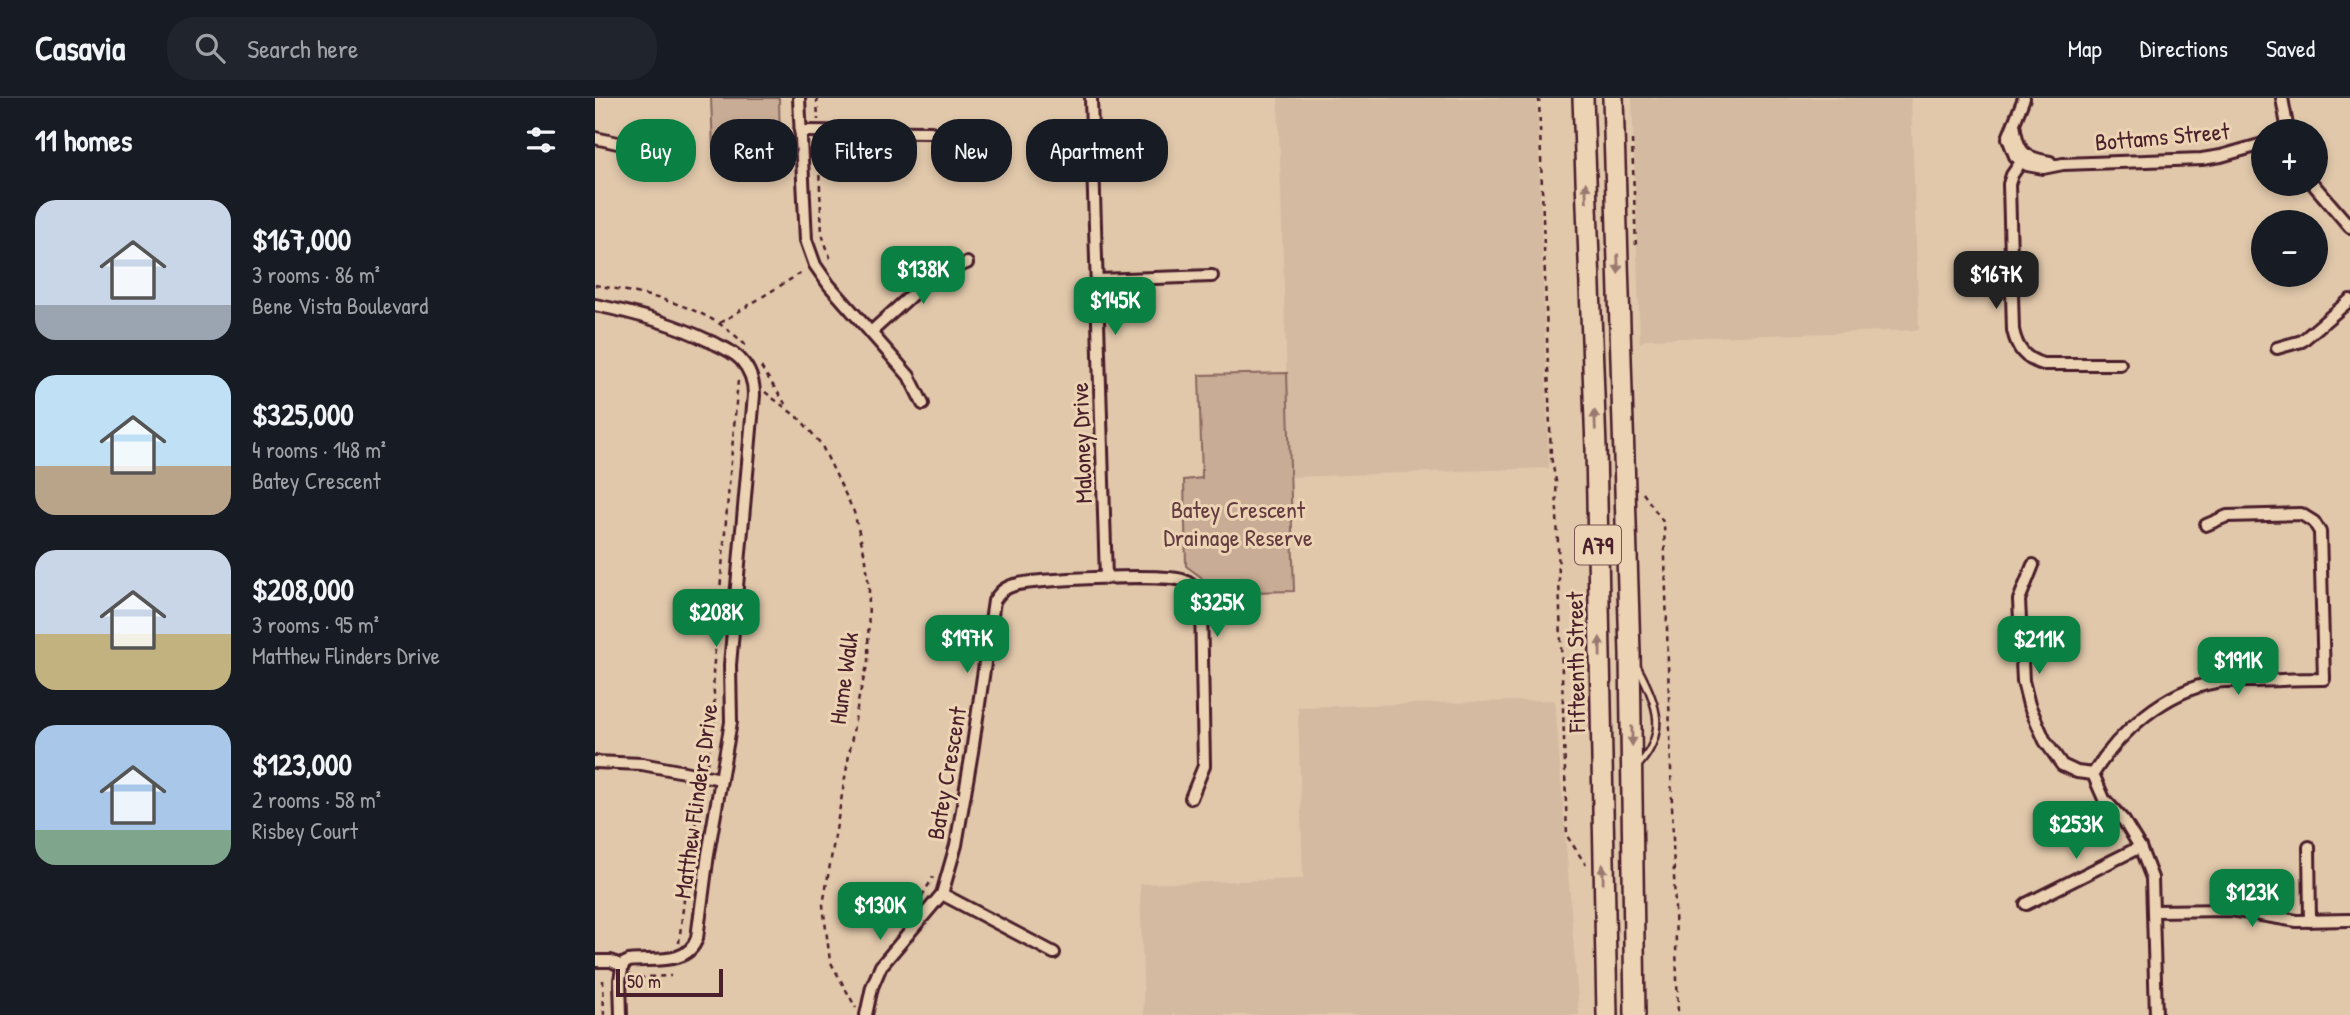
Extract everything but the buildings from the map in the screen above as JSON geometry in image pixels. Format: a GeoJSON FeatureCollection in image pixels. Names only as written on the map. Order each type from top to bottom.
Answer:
{"type":"FeatureCollection","features":[{"type":"Feature","properties":{"kind":"highway","name":"Fifteenth Street"},"geometry":{"type":"LineString","coordinates":[[1583,98],[1599,584],[1608,1015]]}},
{"type":"Feature","properties":{"kind":"highway","name":"A79"},"geometry":{"type":"LineString","coordinates":[[1613,98],[1630,653],[1635,1015]]}},
{"type":"Feature","properties":{"kind":"highway"},"geometry":{"type":"LineString","coordinates":[[1590,303],[1619,302]]}},
{"type":"Feature","properties":{"kind":"highway"},"geometry":{"type":"LineString","coordinates":[[1604,916],[1634,917]]}},
{"type":"Feature","properties":{"kind":"street"},"geometry":{"type":"LineString","coordinates":[[799,98],[803,223],[809,253],[829,285],[909,376],[923,404]]}},
{"type":"Feature","properties":{"kind":"street","name":"Maloney Drive"},"geometry":{"type":"LineString","coordinates":[[1091,98],[1107,578]]}},
{"type":"Feature","properties":{"kind":"street"},"geometry":{"type":"LineString","coordinates":[[2024,98],[2013,121],[2023,159],[2012,175],[2008,195],[2013,330],[2019,349],[2033,362],[2043,365],[2120,364]]}},
{"type":"Feature","properties":{"kind":"street"},"geometry":{"type":"LineString","coordinates":[[2282,98],[2286,119]]}},
{"type":"Feature","properties":{"kind":"street"},"geometry":{"type":"LineString","coordinates":[[800,131],[811,130]]}},
{"type":"Feature","properties":{"kind":"street"},"geometry":{"type":"LineString","coordinates":[[917,132],[931,132]]}},
{"type":"Feature","properties":{"kind":"street"},"geometry":{"type":"LineString","coordinates":[[595,138],[616,143]]}},
{"type":"Feature","properties":{"kind":"street","name":"Bottams Street"},"geometry":{"type":"LineString","coordinates":[[2023,159],[2063,164],[2203,159],[2251,147]]}},
{"type":"Feature","properties":{"kind":"street"},"geometry":{"type":"LineString","coordinates":[[2324,196],[2349,225]]}},
{"type":"Feature","properties":{"kind":"street"},"geometry":{"type":"LineString","coordinates":[[871,332],[936,273],[967,262]]}},
{"type":"Feature","properties":{"kind":"street"},"geometry":{"type":"LineString","coordinates":[[1097,280],[1212,276]]}},
{"type":"Feature","properties":{"kind":"street"},"geometry":{"type":"LineString","coordinates":[[595,305],[655,318],[726,349],[741,360],[754,384]]}},
{"type":"Feature","properties":{"kind":"street"},"geometry":{"type":"LineString","coordinates":[[2277,348],[2302,341],[2349,305]]}},
{"type":"Feature","properties":{"kind":"street","name":"Matthew Flinders Drive"},"geometry":{"type":"LineString","coordinates":[[678,957],[691,951],[697,938],[731,722],[730,665],[754,384]]}},
{"type":"Feature","properties":{"kind":"street"},"geometry":{"type":"LineString","coordinates":[[2093,774],[2102,760],[2139,721],[2176,695],[2217,682],[2325,679],[2320,532],[2314,522],[2301,514],[2227,516],[2206,525]]}},
{"type":"Feature","properties":{"kind":"street"},"geometry":{"type":"LineString","coordinates":[[2033,565],[2019,600],[2023,681],[2029,705],[2045,741],[2062,765],[2077,772],[2093,774]]}},
{"type":"Feature","properties":{"kind":"street","name":"Batey Crescent"},"geometry":{"type":"LineString","coordinates":[[866,1015],[872,987],[881,967],[942,894],[955,845],[972,752],[993,601],[1002,589],[1017,584],[1170,577],[1184,580],[1194,588],[1201,603],[1205,766],[1191,797]]}},
{"type":"Feature","properties":{"kind":"street"},"geometry":{"type":"LineString","coordinates":[[595,762],[642,764],[721,779]]}},
{"type":"Feature","properties":{"kind":"street"},"geometry":{"type":"LineString","coordinates":[[2093,774],[2104,799],[2124,821],[2140,847],[2151,878],[2156,1015]]}},
{"type":"Feature","properties":{"kind":"street"},"geometry":{"type":"LineString","coordinates":[[2026,904],[2140,847]]}},
{"type":"Feature","properties":{"kind":"street"},"geometry":{"type":"LineString","coordinates":[[2309,847],[2310,921]]}},
{"type":"Feature","properties":{"kind":"street"},"geometry":{"type":"LineString","coordinates":[[942,894],[1054,953]]}},
{"type":"Feature","properties":{"kind":"street"},"geometry":{"type":"LineString","coordinates":[[2153,911],[2231,910],[2297,921],[2350,920]]}},
{"type":"Feature","properties":{"kind":"street"},"geometry":{"type":"LineString","coordinates":[[621,1015],[622,966],[629,961],[678,957]]}},
{"type":"Feature","properties":{"kind":"street"},"geometry":{"type":"LineString","coordinates":[[595,961],[611,961],[622,966]]}},
{"type":"Feature","properties":{"kind":"path"},"geometry":{"type":"LineString","coordinates":[[817,98],[818,119]]}},
{"type":"Feature","properties":{"kind":"path"},"geometry":{"type":"LineString","coordinates":[[1539,98],[1567,836],[1586,864],[1586,877]]}},
{"type":"Feature","properties":{"kind":"path"},"geometry":{"type":"LineString","coordinates":[[1632,140],[1636,247]]}},
{"type":"Feature","properties":{"kind":"path"},"geometry":{"type":"LineString","coordinates":[[720,323],[830,257],[822,234],[820,182]]}},
{"type":"Feature","properties":{"kind":"path"},"geometry":{"type":"LineString","coordinates":[[595,285],[649,295],[680,305],[720,323],[750,350]]}},
{"type":"Feature","properties":{"kind":"path"},"geometry":{"type":"LineString","coordinates":[[756,359],[790,411]]}},
{"type":"Feature","properties":{"kind":"path"},"geometry":{"type":"LineString","coordinates":[[678,957],[683,897],[715,717],[713,673],[718,590],[741,360]]}},
{"type":"Feature","properties":{"kind":"path","name":"Hume Walk"},"geometry":{"type":"LineString","coordinates":[[754,384],[813,432],[830,459],[854,512],[866,560],[869,589],[868,662],[859,697],[823,905],[831,961],[856,1008]]}},
{"type":"Feature","properties":{"kind":"path"},"geometry":{"type":"LineString","coordinates":[[1642,492],[1664,523],[1678,1015]]}},
{"type":"Feature","properties":{"kind":"path"},"geometry":{"type":"LineString","coordinates":[[921,898],[935,872]]}},
{"type":"Feature","properties":{"kind":"path"},"geometry":{"type":"LineString","coordinates":[[604,1015],[603,979],[631,982],[645,977],[671,976]]}},
{"type":"Feature","properties":{"kind":"path"},"geometry":{"type":"LineString","coordinates":[[855,1015],[858,996]]}},
{"type":"Feature","properties":{"kind":"shaded area"},"geometry":{"type":"Polygon","coordinates":[[[1278,98],[1537,98],[1549,468],[1290,477],[1278,98]]]}},
{"type":"Feature","properties":{"kind":"shaded area"},"geometry":{"type":"Polygon","coordinates":[[[1632,98],[1911,98],[1919,330],[1648,339],[1640,343],[1632,98]]]}},
{"type":"Feature","properties":{"kind":"shaded area"},"geometry":{"type":"Polygon","coordinates":[[[1555,700],[1579,1015],[1144,1015],[1140,884],[1303,879],[1298,707],[1555,700]]]}},
{"type":"Feature","properties":{"kind":"green space"},"geometry":{"type":"Polygon","coordinates":[[[711,98],[779,98],[779,119],[712,119],[711,98]]]}},
{"type":"Feature","properties":{"kind":"green space","name":"Batey Crescent Drainage Reserve"},"geometry":{"type":"Polygon","coordinates":[[[1287,373],[1294,591],[1212,593],[1201,577],[1186,566],[1184,480],[1202,478],[1199,375],[1287,373]]]}}]}
